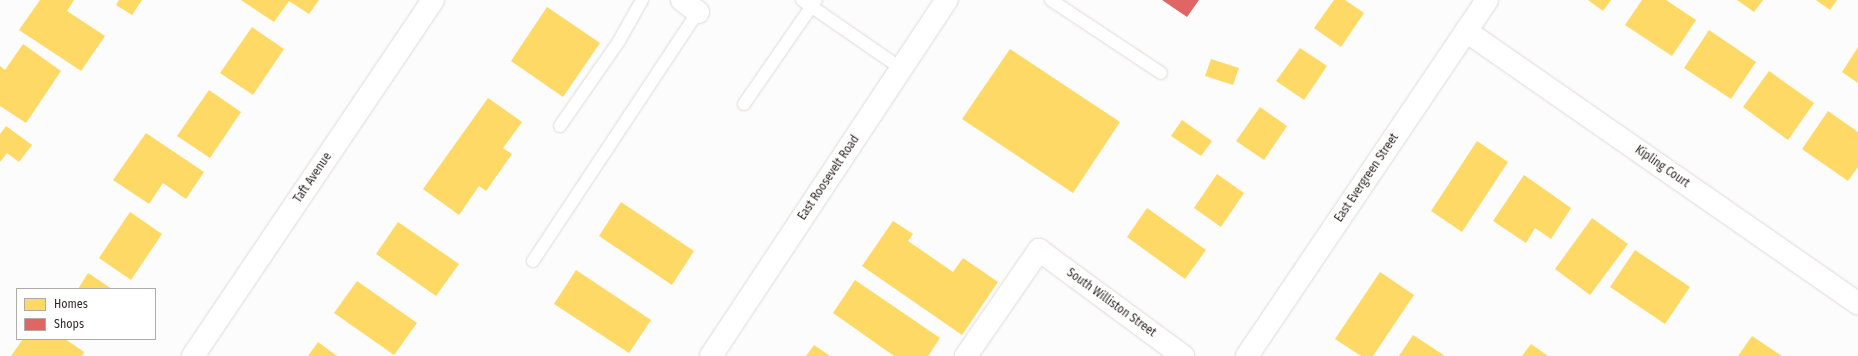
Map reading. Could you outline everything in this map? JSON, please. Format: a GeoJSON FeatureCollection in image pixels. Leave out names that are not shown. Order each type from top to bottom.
{"type":"FeatureCollection","features":[{"type":"Feature","properties":{"kind":"street","name":"Taft Avenue"},"geometry":{"type":"LineString","coordinates":[[193,356],[434,0]]}},
{"type":"Feature","properties":{"kind":"street","name":"East Roosevelt Road"},"geometry":{"type":"LineString","coordinates":[[711,356],[948,0]]}},
{"type":"Feature","properties":{"kind":"street","name":"East Evergreen Street"},"geometry":{"type":"LineString","coordinates":[[1247,356],[1487,0]]}},
{"type":"Feature","properties":{"kind":"street","name":"Kipling Court"},"geometry":{"type":"LineString","coordinates":[[1466,31],[1858,303]]}},
{"type":"Feature","properties":{"kind":"street","name":"South Williston Street"},"geometry":{"type":"LineString","coordinates":[[966,356],[1039,250],[1183,356]]}},
{"type":"Feature","properties":{"kind":"lane"},"geometry":{"type":"LineString","coordinates":[[560,126],[619,41],[642,0]]}},
{"type":"Feature","properties":{"kind":"lane"},"geometry":{"type":"LineString","coordinates":[[1051,0],[1161,73]]}},
{"type":"Feature","properties":{"kind":"lane"},"geometry":{"type":"LineString","coordinates":[[744,104],[810,2],[902,69]]}},
{"type":"Feature","properties":{"kind":"lane"},"geometry":{"type":"LineString","coordinates":[[533,261],[690,6]]}},
{"type":"Feature","properties":{"kind":"building: Homes"},"geometry":{"type":"Polygon","coordinates":[[[40,0],[74,0],[67,11],[105,36],[81,71],[19,30],[40,0]]]}},
{"type":"Feature","properties":{"kind":"building: Homes"},"geometry":{"type":"Polygon","coordinates":[[[119,0],[142,0],[132,15],[116,5],[119,0]]]}},
{"type":"Feature","properties":{"kind":"building: Homes"},"geometry":{"type":"Polygon","coordinates":[[[241,0],[319,0],[309,14],[289,1],[274,22],[241,0]]]}},
{"type":"Feature","properties":{"kind":"building: Homes"},"geometry":{"type":"Polygon","coordinates":[[[1334,0],[1345,0],[1364,13],[1341,47],[1314,28],[1334,0]]]}},
{"type":"Feature","properties":{"kind":"building: Homes"},"geometry":{"type":"Polygon","coordinates":[[[1588,0],[1611,0],[1603,11],[1588,0]]]}},
{"type":"Feature","properties":{"kind":"building: Homes"},"geometry":{"type":"Polygon","coordinates":[[[1642,0],[1666,0],[1696,20],[1672,56],[1625,25],[1642,0]]]}},
{"type":"Feature","properties":{"kind":"building: Homes"},"geometry":{"type":"Polygon","coordinates":[[[1737,0],[1763,0],[1754,12],[1737,0]]]}},
{"type":"Feature","properties":{"kind":"building: Homes"},"geometry":{"type":"Polygon","coordinates":[[[1816,0],[1837,0],[1830,10],[1816,0]]]}},
{"type":"Feature","properties":{"kind":"building: Homes"},"geometry":{"type":"Polygon","coordinates":[[[547,7],[600,43],[563,97],[511,61],[547,7]]]}},
{"type":"Feature","properties":{"kind":"building: Homes"},"geometry":{"type":"Polygon","coordinates":[[[252,27],[284,49],[253,95],[220,73],[252,27]]]}},
{"type":"Feature","properties":{"kind":"building: Homes"},"geometry":{"type":"Polygon","coordinates":[[[1709,30],[1756,62],[1731,99],[1684,68],[1709,30]]]}},
{"type":"Feature","properties":{"kind":"building: Homes"},"geometry":{"type":"Polygon","coordinates":[[[23,44],[61,71],[26,123],[0,106],[0,66],[5,70],[23,44]]]}},
{"type":"Feature","properties":{"kind":"building: Homes"},"geometry":{"type":"Polygon","coordinates":[[[1858,47],[1858,83],[1842,72],[1858,47]]]}},
{"type":"Feature","properties":{"kind":"building: Homes"},"geometry":{"type":"Polygon","coordinates":[[[1300,48],[1327,66],[1304,100],[1276,81],[1300,48]]]}},
{"type":"Feature","properties":{"kind":"building: Homes"},"geometry":{"type":"Polygon","coordinates":[[[1010,49],[1120,122],[1073,193],[962,119],[1010,49]]]}},
{"type":"Feature","properties":{"kind":"building: Homes"},"geometry":{"type":"Polygon","coordinates":[[[1211,59],[1239,68],[1233,85],[1205,76],[1211,59]]]}},
{"type":"Feature","properties":{"kind":"building: Homes"},"geometry":{"type":"Polygon","coordinates":[[[1769,71],[1814,103],[1788,140],[1743,107],[1769,71]]]}},
{"type":"Feature","properties":{"kind":"building: Homes"},"geometry":{"type":"Polygon","coordinates":[[[209,90],[241,112],[210,158],[177,136],[209,90]]]}},
{"type":"Feature","properties":{"kind":"building: Homes"},"geometry":{"type":"Polygon","coordinates":[[[488,98],[522,122],[503,148],[512,154],[486,191],[479,186],[459,215],[423,189],[488,98]]]}},
{"type":"Feature","properties":{"kind":"building: Homes"},"geometry":{"type":"Polygon","coordinates":[[[1260,107],[1287,126],[1264,160],[1236,141],[1260,107]]]}},
{"type":"Feature","properties":{"kind":"building: Homes"},"geometry":{"type":"Polygon","coordinates":[[[1828,111],[1858,132],[1858,167],[1848,181],[1802,149],[1828,111]]]}},
{"type":"Feature","properties":{"kind":"building: Homes"},"geometry":{"type":"Polygon","coordinates":[[[1182,120],[1212,141],[1201,156],[1171,136],[1182,120]]]}},
{"type":"Feature","properties":{"kind":"building: Homes"},"geometry":{"type":"Polygon","coordinates":[[[6,126],[32,145],[19,162],[7,153],[0,162],[0,134],[6,126]]]}},
{"type":"Feature","properties":{"kind":"building: Homes"},"geometry":{"type":"Polygon","coordinates":[[[146,133],[204,172],[186,199],[163,183],[149,204],[113,180],[146,133]]]}},
{"type":"Feature","properties":{"kind":"building: Homes"},"geometry":{"type":"Polygon","coordinates":[[[1477,141],[1508,162],[1462,232],[1431,211],[1477,141]]]}},
{"type":"Feature","properties":{"kind":"building: Homes"},"geometry":{"type":"Polygon","coordinates":[[[1217,174],[1244,193],[1221,227],[1194,208],[1217,174]]]}},
{"type":"Feature","properties":{"kind":"building: Homes"},"geometry":{"type":"Polygon","coordinates":[[[1524,175],[1571,208],[1551,239],[1535,228],[1526,243],[1493,221],[1524,175]]]}},
{"type":"Feature","properties":{"kind":"building: Homes"},"geometry":{"type":"Polygon","coordinates":[[[621,202],[694,251],[672,285],[599,236],[621,202]]]}},
{"type":"Feature","properties":{"kind":"building: Homes"},"geometry":{"type":"Polygon","coordinates":[[[1147,208],[1206,250],[1185,279],[1127,237],[1147,208]]]}},
{"type":"Feature","properties":{"kind":"building: Homes"},"geometry":{"type":"Polygon","coordinates":[[[130,212],[162,234],[131,280],[99,258],[130,212]]]}},
{"type":"Feature","properties":{"kind":"building: Homes"},"geometry":{"type":"Polygon","coordinates":[[[1592,218],[1628,244],[1590,295],[1555,269],[1592,218]]]}},
{"type":"Feature","properties":{"kind":"building: Homes"},"geometry":{"type":"Polygon","coordinates":[[[893,221],[913,234],[908,241],[953,272],[963,258],[998,282],[962,335],[862,266],[893,221]]]}},
{"type":"Feature","properties":{"kind":"building: Homes"},"geometry":{"type":"Polygon","coordinates":[[[398,222],[459,264],[436,296],[376,254],[398,222]]]}},
{"type":"Feature","properties":{"kind":"building: Homes"},"geometry":{"type":"Polygon","coordinates":[[[1635,250],[1690,287],[1665,324],[1610,287],[1635,250]]]}},
{"type":"Feature","properties":{"kind":"building: Homes"},"geometry":{"type":"Polygon","coordinates":[[[576,270],[651,320],[629,353],[554,304],[576,270]]]}},
{"type":"Feature","properties":{"kind":"building: Homes"},"geometry":{"type":"Polygon","coordinates":[[[1380,272],[1414,295],[1373,356],[1361,356],[1335,339],[1380,272]]]}},
{"type":"Feature","properties":{"kind":"building: Homes"},"geometry":{"type":"Polygon","coordinates":[[[88,273],[110,288],[79,288],[88,273]]]}},
{"type":"Feature","properties":{"kind":"building: Homes"},"geometry":{"type":"Polygon","coordinates":[[[855,280],[940,338],[928,356],[894,356],[833,313],[855,280]]]}},
{"type":"Feature","properties":{"kind":"building: Homes"},"geometry":{"type":"Polygon","coordinates":[[[357,281],[417,323],[394,355],[334,313],[357,281]]]}},
{"type":"Feature","properties":{"kind":"building: Homes"},"geometry":{"type":"Polygon","coordinates":[[[1413,335],[1445,356],[1399,356],[1413,335]]]}},
{"type":"Feature","properties":{"kind":"building: Homes"},"geometry":{"type":"Polygon","coordinates":[[[1752,336],[1782,356],[1738,356],[1752,336]]]}},
{"type":"Feature","properties":{"kind":"building: Homes"},"geometry":{"type":"Polygon","coordinates":[[[22,340],[66,340],[84,352],[82,356],[11,356],[22,340]]]}},
{"type":"Feature","properties":{"kind":"building: Homes"},"geometry":{"type":"Polygon","coordinates":[[[318,342],[337,356],[308,356],[318,342]]]}},
{"type":"Feature","properties":{"kind":"building: Homes"},"geometry":{"type":"Polygon","coordinates":[[[1531,344],[1548,356],[1522,356],[1531,344]]]}},
{"type":"Feature","properties":{"kind":"building: Homes"},"geometry":{"type":"Polygon","coordinates":[[[814,345],[830,356],[806,356],[814,345]]]}},
{"type":"Feature","properties":{"kind":"building: Shops"},"geometry":{"type":"Polygon","coordinates":[[[1162,0],[1199,0],[1187,17],[1162,0]]]}}]}
